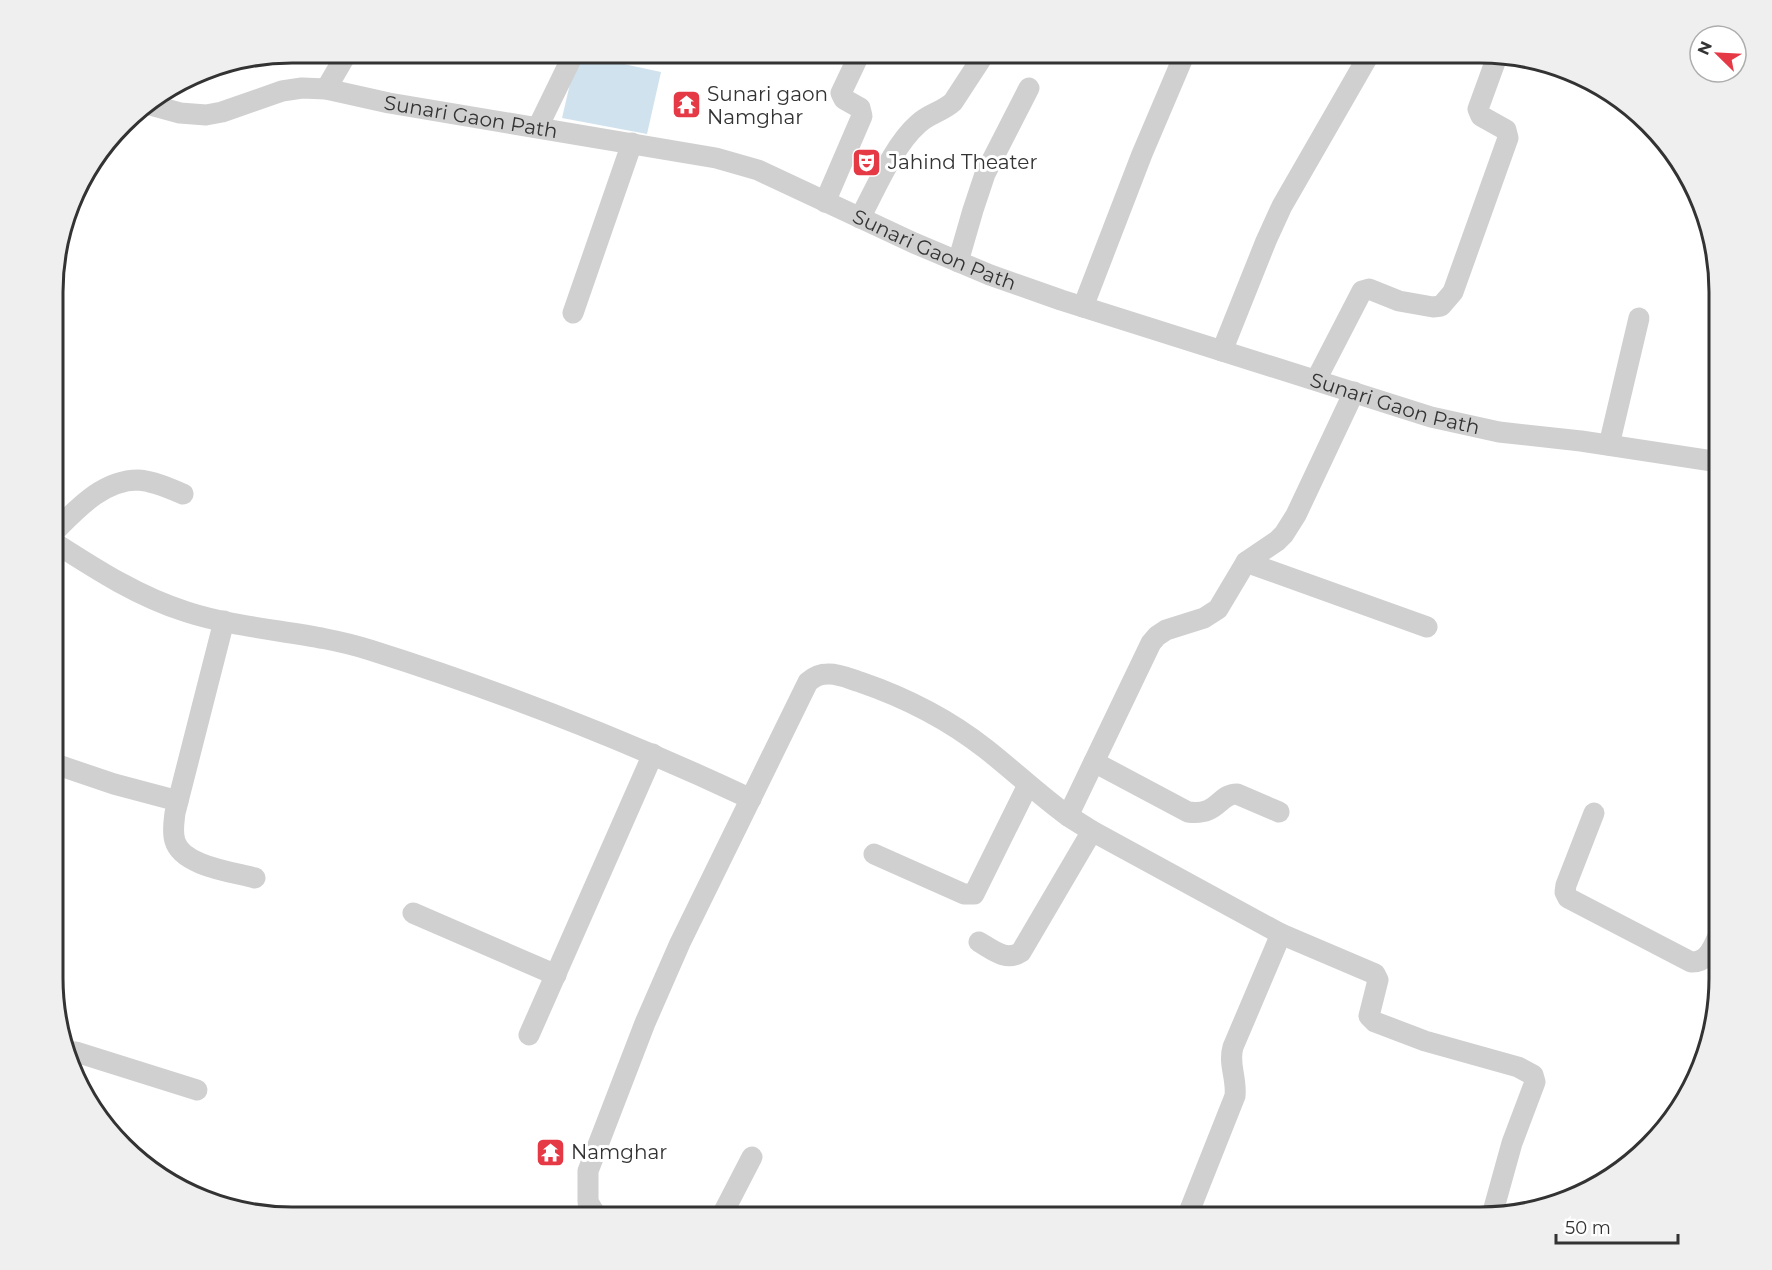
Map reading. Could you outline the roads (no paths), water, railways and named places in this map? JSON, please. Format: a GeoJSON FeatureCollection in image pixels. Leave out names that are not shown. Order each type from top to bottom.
{"type":"FeatureCollection","features":[{"type":"Feature","properties":{"kind":"street"},"geometry":{"type":"LineString","coordinates":[[326,89],[341,63]]}},
{"type":"Feature","properties":{"kind":"street"},"geometry":{"type":"LineString","coordinates":[[538,127],[569,63]]}},
{"type":"Feature","properties":{"kind":"street"},"geometry":{"type":"LineString","coordinates":[[825,202],[862,116],[860,108],[844,99],[841,93],[855,63]]}},
{"type":"Feature","properties":{"kind":"street"},"geometry":{"type":"LineString","coordinates":[[860,219],[907,135],[927,116],[947,108],[953,102],[978,63]]}},
{"type":"Feature","properties":{"kind":"street"},"geometry":{"type":"LineString","coordinates":[[1083,307],[1142,154],[1181,63]]}},
{"type":"Feature","properties":{"kind":"street"},"geometry":{"type":"LineString","coordinates":[[1222,351],[1282,206],[1364,63]]}},
{"type":"Feature","properties":{"kind":"street"},"geometry":{"type":"LineString","coordinates":[[1316,380],[1362,291],[1369,289],[1399,301],[1433,307],[1442,306],[1453,292],[1508,138],[1506,130],[1481,116],[1478,109],[1495,63]]}},
{"type":"Feature","properties":{"kind":"street","name":"Sunari Gaon Path"},"geometry":{"type":"LineString","coordinates":[[159,106],[180,113],[206,115],[222,112],[282,91],[302,88],[326,89],[736,162],[958,262],[1083,307],[1354,393],[1474,428],[1709,460]]}},
{"type":"Feature","properties":{"kind":"street"},"geometry":{"type":"LineString","coordinates":[[958,262],[985,174],[1029,88]]}},
{"type":"Feature","properties":{"kind":"street"},"geometry":{"type":"LineString","coordinates":[[573,313],[632,143]]}},
{"type":"Feature","properties":{"kind":"street"},"geometry":{"type":"LineString","coordinates":[[1609,445],[1639,318]]}},
{"type":"Feature","properties":{"kind":"street"},"geometry":{"type":"LineString","coordinates":[[1068,816],[1151,643],[1166,630],[1204,618],[1218,609],[1246,562],[1277,541],[1291,524],[1354,393]]}},
{"type":"Feature","properties":{"kind":"street"},"geometry":{"type":"LineString","coordinates":[[63,522],[83,503],[121,482],[138,480],[154,483],[183,494]]}},
{"type":"Feature","properties":{"kind":"street"},"geometry":{"type":"LineString","coordinates":[[63,548],[125,586],[155,600],[188,612],[224,621],[367,649],[575,722],[653,754],[751,799]]}},
{"type":"Feature","properties":{"kind":"street"},"geometry":{"type":"LineString","coordinates":[[1246,562],[1427,627]]}},
{"type":"Feature","properties":{"kind":"street"},"geometry":{"type":"LineString","coordinates":[[224,621],[173,828],[175,843],[190,859],[255,878]]}},
{"type":"Feature","properties":{"kind":"street"},"geometry":{"type":"LineString","coordinates":[[591,1207],[588,1202],[588,1171],[649,1013],[680,943],[808,681],[817,675],[830,674],[888,692],[945,722],[985,749],[1068,816],[1092,831],[1281,934],[1375,974],[1378,980],[1369,1013],[1371,1020],[1425,1041],[1507,1064],[1533,1075],[1535,1082],[1512,1143],[1494,1207]]}},
{"type":"Feature","properties":{"kind":"street"},"geometry":{"type":"LineString","coordinates":[[529,1035],[653,754]]}},
{"type":"Feature","properties":{"kind":"street"},"geometry":{"type":"LineString","coordinates":[[1094,762],[1188,812],[1200,814],[1209,811],[1232,794],[1279,812]]}},
{"type":"Feature","properties":{"kind":"street"},"geometry":{"type":"LineString","coordinates":[[63,767],[114,784],[178,801]]}},
{"type":"Feature","properties":{"kind":"street"},"geometry":{"type":"LineString","coordinates":[[874,854],[964,894],[974,894],[1028,785]]}},
{"type":"Feature","properties":{"kind":"street"},"geometry":{"type":"LineString","coordinates":[[1593,813],[1566,885],[1565,892],[1568,898],[1691,962],[1698,962],[1709,953]]}},
{"type":"Feature","properties":{"kind":"street"},"geometry":{"type":"LineString","coordinates":[[979,942],[1006,957],[1014,957],[1021,952],[1092,831]]}},
{"type":"Feature","properties":{"kind":"street"},"geometry":{"type":"LineString","coordinates":[[412,913],[556,975]]}},
{"type":"Feature","properties":{"kind":"street"},"geometry":{"type":"LineString","coordinates":[[1191,1207],[1235,1096],[1236,1085],[1230,1057],[1233,1047],[1281,934]]}},
{"type":"Feature","properties":{"kind":"street"},"geometry":{"type":"LineString","coordinates":[[75,1052],[197,1090]]}},
{"type":"Feature","properties":{"kind":"street"},"geometry":{"type":"LineString","coordinates":[[726,1207],[752,1157]]}},
{"type":"Feature","properties":{"kind":"water"},"geometry":{"type":"Polygon","coordinates":[[[575,63],[619,63],[661,72],[647,134],[562,118],[575,63]]]}},
{"type":"Feature","properties":{"kind":"place","name":"Sunari gaon Namghar"},"geometry":{"type":"Point","coordinates":[686,105]}},
{"type":"Feature","properties":{"kind":"place","name":"Jahind Theater"},"geometry":{"type":"Point","coordinates":[867,162]}},
{"type":"Feature","properties":{"kind":"place","name":"Namghar"},"geometry":{"type":"Point","coordinates":[550,1152]}}]}
